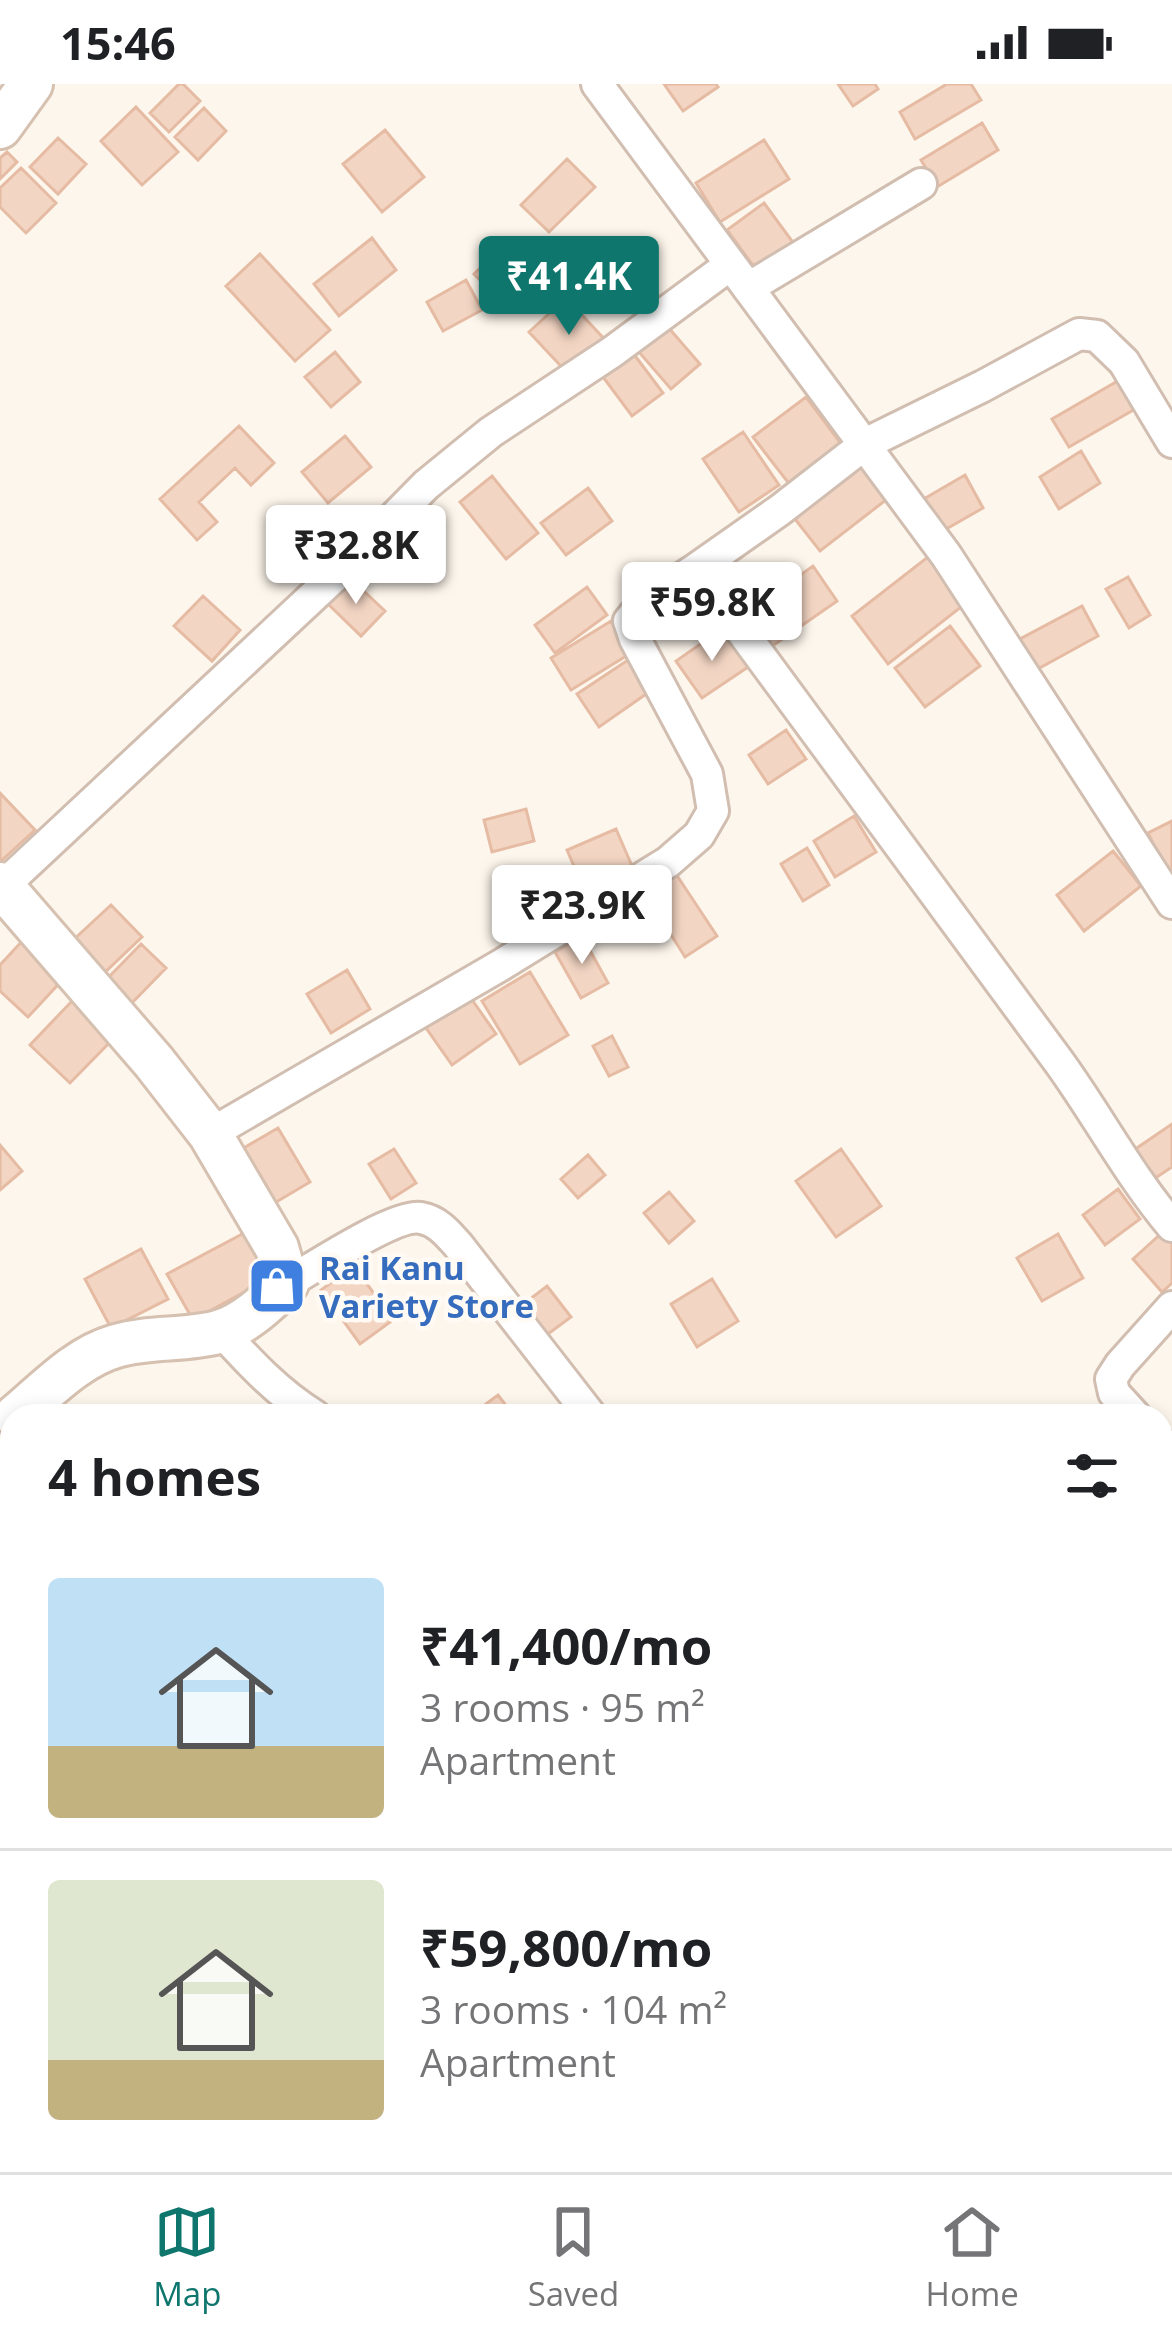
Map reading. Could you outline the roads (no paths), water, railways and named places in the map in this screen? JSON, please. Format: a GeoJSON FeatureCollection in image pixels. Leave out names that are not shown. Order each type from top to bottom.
{"type":"FeatureCollection","features":[{"type":"Feature","properties":{"kind":"street"},"geometry":{"type":"LineString","coordinates":[[0,127],[31,84]]}},
{"type":"Feature","properties":{"kind":"street"},"geometry":{"type":"LineString","coordinates":[[597,84],[958,574],[1172,902]]}},
{"type":"Feature","properties":{"kind":"street"},"geometry":{"type":"LineString","coordinates":[[287,1283],[277,1248],[209,1134],[154,1062],[1,886],[352,560],[426,485],[491,433],[612,352],[739,276],[921,184]]}},
{"type":"Feature","properties":{"kind":"street"},"geometry":{"type":"LineString","coordinates":[[209,1134],[501,965],[668,862],[699,835],[713,812],[706,774],[635,639],[629,621],[643,604],[866,444],[1079,334],[1097,337],[1124,362],[1172,442]]}},
{"type":"Feature","properties":{"kind":"street"},"geometry":{"type":"LineString","coordinates":[[696,569],[1078,1088],[1145,1194],[1172,1226]]}},
{"type":"Feature","properties":{"kind":"street"},"geometry":{"type":"LineString","coordinates":[[31,1404],[72,1369],[110,1347],[221,1331],[265,1306],[287,1283],[394,1222],[418,1216],[439,1225],[458,1245],[582,1404]]}},
{"type":"Feature","properties":{"kind":"street"},"geometry":{"type":"LineString","coordinates":[[1124,1404],[1114,1393],[1111,1379],[1172,1306]]}},
{"type":"Feature","properties":{"kind":"street"},"geometry":{"type":"LineString","coordinates":[[221,1331],[297,1404]]}},
{"type":"Feature","properties":{"kind":"place","name":"Rai Kanu Variety Store"},"geometry":{"type":"Point","coordinates":[277,1286]}}]}
